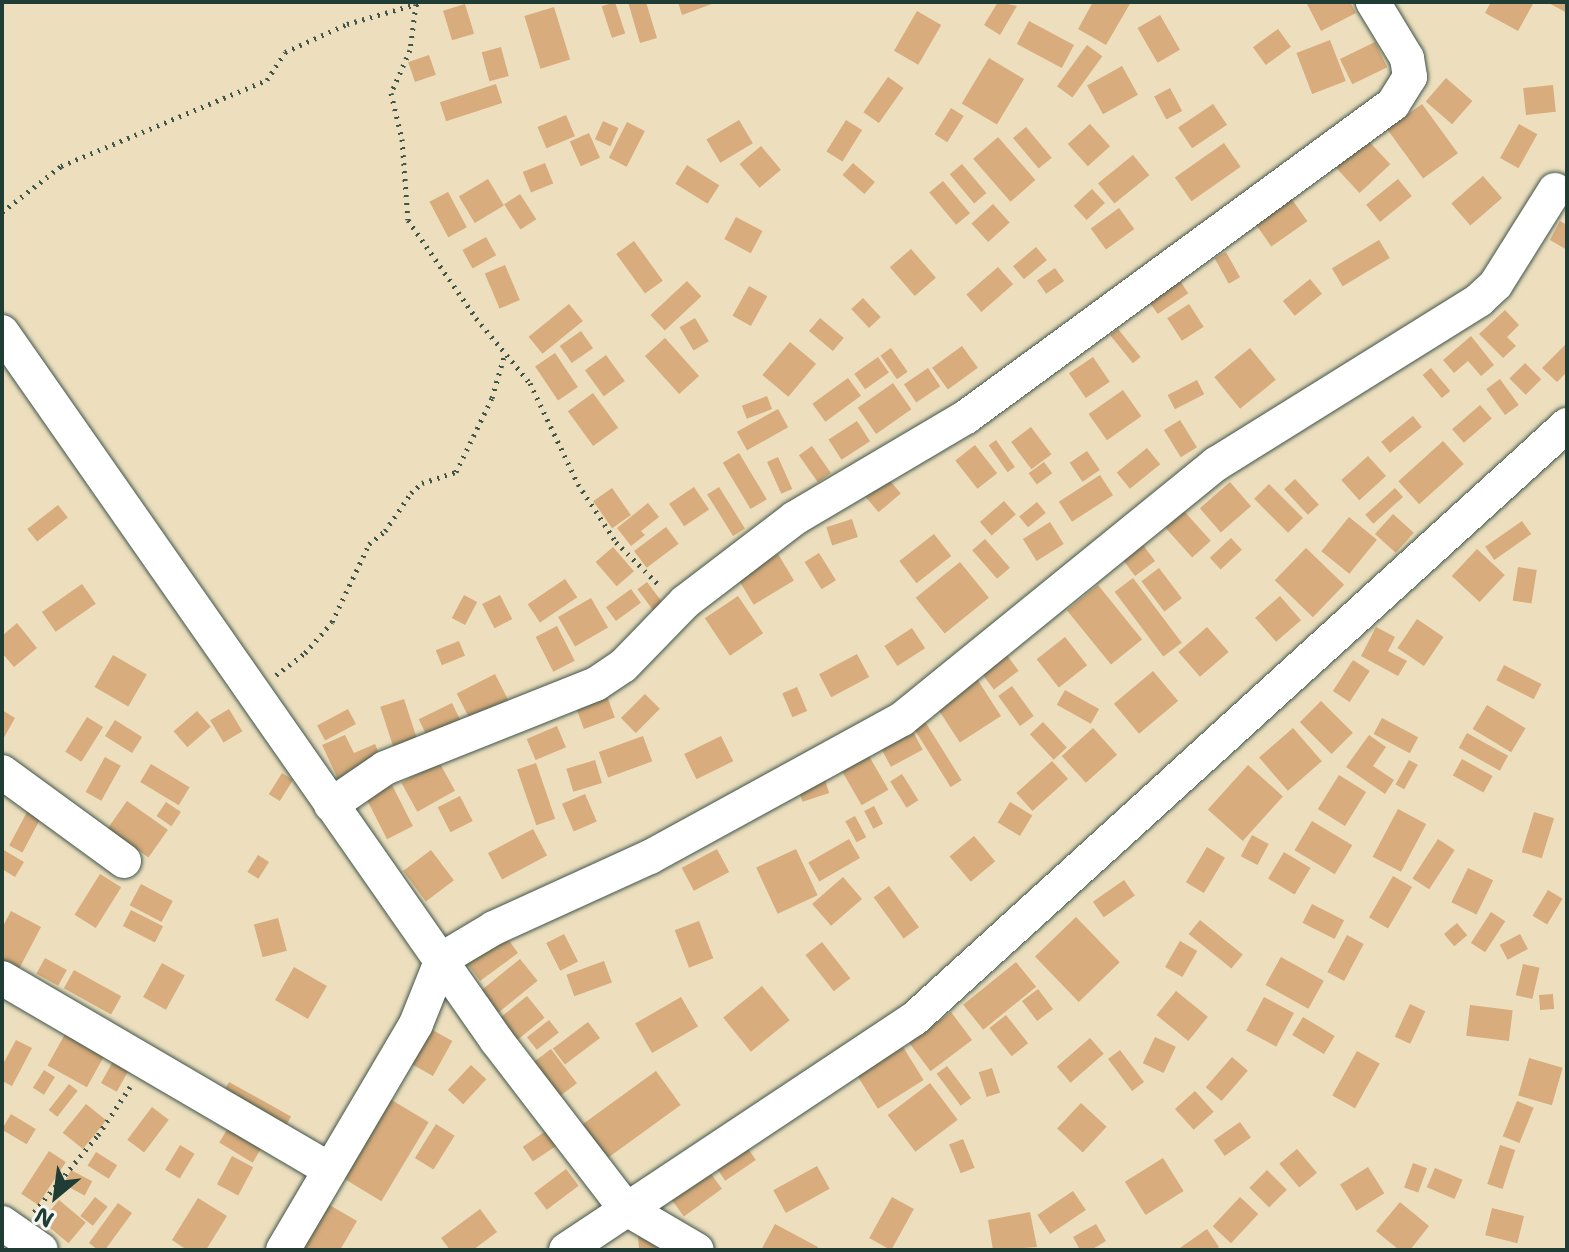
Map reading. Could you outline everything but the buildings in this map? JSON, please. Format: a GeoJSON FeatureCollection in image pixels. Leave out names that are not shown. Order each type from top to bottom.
{"type":"FeatureCollection","features":[{"type":"Feature","properties":{"kind":"street"},"geometry":{"type":"LineString","coordinates":[[331,805],[385,768],[596,684],[623,666],[685,602],[795,518],[966,417],[1393,104],[1410,77],[1407,58],[1373,2]]}},
{"type":"Feature","properties":{"kind":"street"},"geometry":{"type":"LineString","coordinates":[[283,1250],[416,1024],[442,959],[494,928],[650,857],[902,719],[1216,464],[1479,300],[1496,284],[1555,190]]}},
{"type":"Feature","properties":{"kind":"street"},"geometry":{"type":"LineString","coordinates":[[2,332],[497,1041],[625,1208],[697,1250]]}},
{"type":"Feature","properties":{"kind":"street"},"geometry":{"type":"LineString","coordinates":[[566,1250],[914,1019],[1567,425]]}},
{"type":"Feature","properties":{"kind":"street"},"geometry":{"type":"LineString","coordinates":[[2,772],[124,861]]}},
{"type":"Feature","properties":{"kind":"street"},"geometry":{"type":"LineString","coordinates":[[2,978],[330,1170]]}},
{"type":"Feature","properties":{"kind":"path"},"geometry":{"type":"LineString","coordinates":[[2,212],[61,166],[267,80],[285,52],[347,24],[419,3],[410,50],[391,93],[402,139],[408,220],[476,318],[530,383],[578,484],[616,542],[667,594],[685,602]]}},
{"type":"Feature","properties":{"kind":"path"},"geometry":{"type":"LineString","coordinates":[[253,692],[305,653],[332,622],[369,544],[385,531],[411,493],[422,483],[456,472],[492,398],[505,352]]}},
{"type":"Feature","properties":{"kind":"path"},"geometry":{"type":"LineString","coordinates":[[21,1235],[98,1135],[147,1061]]}}]}
